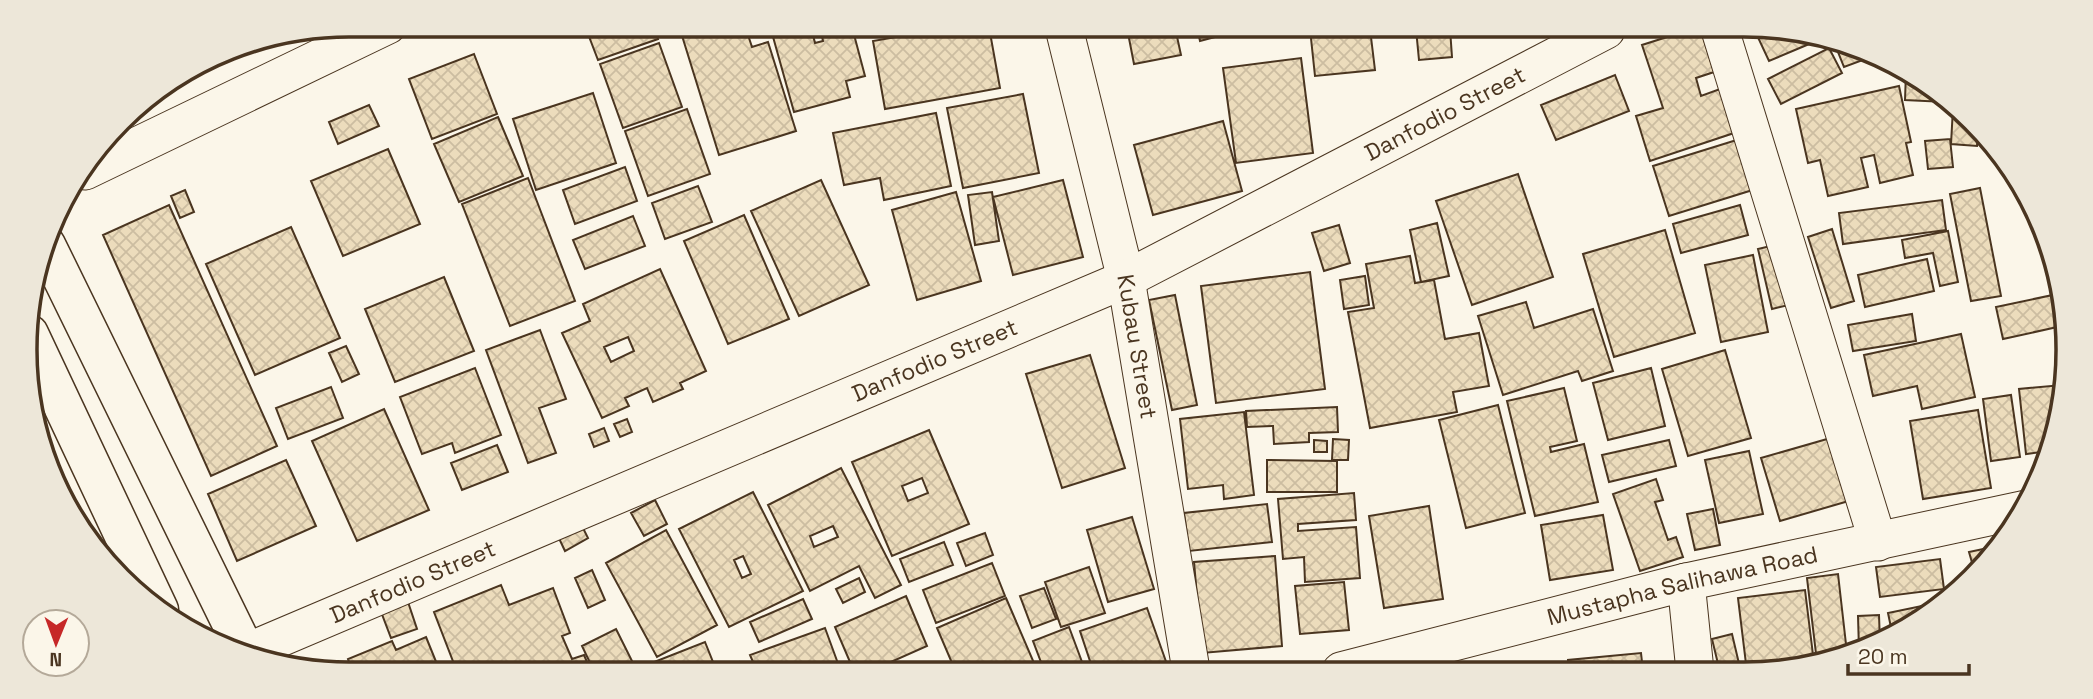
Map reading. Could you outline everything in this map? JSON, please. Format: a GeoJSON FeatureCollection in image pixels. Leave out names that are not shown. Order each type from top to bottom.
{"type":"FeatureCollection","features":[{"type":"Feature","properties":{"kind":"street"},"geometry":{"type":"LineString","coordinates":[[96,165],[362,37]]}},
{"type":"Feature","properties":{"kind":"street","name":"Kubau Street"},"geometry":{"type":"LineString","coordinates":[[1067,37],[1126,279],[1190,662]]}},
{"type":"Feature","properties":{"kind":"street","name":"Danfodio Street"},"geometry":{"type":"LineString","coordinates":[[256,648],[1126,279],[1593,37]]}},
{"type":"Feature","properties":{"kind":"street"},"geometry":{"type":"LineString","coordinates":[[1722,37],[1878,541]]}},
{"type":"Feature","properties":{"kind":"street"},"geometry":{"type":"LineString","coordinates":[[51,255],[241,643]]}},
{"type":"Feature","properties":{"kind":"street"},"geometry":{"type":"LineString","coordinates":[[37,351],[150,591]]}},
{"type":"Feature","properties":{"kind":"street","name":"Mustapha Salihawa Road"},"geometry":{"type":"LineString","coordinates":[[1376,662],[1686,582],[2010,512]]}},
{"type":"Feature","properties":{"kind":"street"},"geometry":{"type":"LineString","coordinates":[[1686,582],[1694,662]]}},
{"type":"Feature","properties":{"kind":"building"},"geometry":{"type":"Polygon","coordinates":[[[589,37],[657,37],[658,39],[598,60],[589,37]]]}},
{"type":"Feature","properties":{"kind":"building"},"geometry":{"type":"Polygon","coordinates":[[[682,37],[749,37],[752,47],[768,42],[796,131],[719,155],[682,37]]]}},
{"type":"Feature","properties":{"kind":"building"},"geometry":{"type":"Polygon","coordinates":[[[773,37],[814,37],[815,43],[823,41],[822,37],[855,37],[865,76],[846,81],[850,97],[794,112],[773,37]]]}},
{"type":"Feature","properties":{"kind":"building"},"geometry":{"type":"Polygon","coordinates":[[[896,37],[991,37],[1000,88],[885,109],[873,41],[896,37]]]}},
{"type":"Feature","properties":{"kind":"building"},"geometry":{"type":"Polygon","coordinates":[[[1129,37],[1177,37],[1181,55],[1134,64],[1129,37]]]}},
{"type":"Feature","properties":{"kind":"building"},"geometry":{"type":"Polygon","coordinates":[[[1199,37],[1215,37],[1200,41],[1199,37]]]}},
{"type":"Feature","properties":{"kind":"building"},"geometry":{"type":"Polygon","coordinates":[[[1311,37],[1371,37],[1375,70],[1315,76],[1311,37]]]}},
{"type":"Feature","properties":{"kind":"building"},"geometry":{"type":"Polygon","coordinates":[[[1417,37],[1451,37],[1452,57],[1419,60],[1417,37]]]}},
{"type":"Feature","properties":{"kind":"building"},"geometry":{"type":"Polygon","coordinates":[[[1667,37],[1703,37],[1714,72],[1696,78],[1701,96],[1720,89],[1734,133],[1650,161],[1636,116],[1663,108],[1642,45],[1667,37]]]}},
{"type":"Feature","properties":{"kind":"building"},"geometry":{"type":"Polygon","coordinates":[[[1758,37],[1809,44],[1769,61],[1758,37]]]}},
{"type":"Feature","properties":{"kind":"building"},"geometry":{"type":"Polygon","coordinates":[[[659,43],[682,107],[623,128],[600,64],[659,43]]]}},
{"type":"Feature","properties":{"kind":"building"},"geometry":{"type":"Polygon","coordinates":[[[1828,48],[1842,73],[1781,104],[1768,79],[1828,48]]]}},
{"type":"Feature","properties":{"kind":"building"},"geometry":{"type":"Polygon","coordinates":[[[1838,51],[1862,60],[1844,67],[1838,51]]]}},
{"type":"Feature","properties":{"kind":"building"},"geometry":{"type":"Polygon","coordinates":[[[474,54],[497,114],[432,139],[409,79],[474,54]]]}},
{"type":"Feature","properties":{"kind":"building"},"geometry":{"type":"Polygon","coordinates":[[[1301,58],[1313,153],[1236,163],[1223,68],[1301,58]]]}},
{"type":"Feature","properties":{"kind":"building"},"geometry":{"type":"Polygon","coordinates":[[[1615,75],[1629,111],[1556,140],[1541,105],[1615,75]]]}},
{"type":"Feature","properties":{"kind":"building"},"geometry":{"type":"Polygon","coordinates":[[[1906,82],[1935,102],[1905,100],[1906,82]]]}},
{"type":"Feature","properties":{"kind":"building"},"geometry":{"type":"Polygon","coordinates":[[[1899,86],[1911,142],[1906,143],[1913,175],[1880,183],[1874,155],[1861,158],[1868,187],[1828,196],[1820,160],[1808,163],[1796,109],[1899,86]]]}},
{"type":"Feature","properties":{"kind":"building"},"geometry":{"type":"Polygon","coordinates":[[[593,93],[616,163],[536,190],[513,119],[593,93]]]}},
{"type":"Feature","properties":{"kind":"building"},"geometry":{"type":"Polygon","coordinates":[[[1023,94],[1039,173],[963,188],[947,108],[1023,94]]]}},
{"type":"Feature","properties":{"kind":"building"},"geometry":{"type":"Polygon","coordinates":[[[369,105],[379,126],[338,144],[329,122],[369,105]]]}},
{"type":"Feature","properties":{"kind":"building"},"geometry":{"type":"Polygon","coordinates":[[[687,109],[710,174],[648,196],[625,131],[687,109]]]}},
{"type":"Feature","properties":{"kind":"building"},"geometry":{"type":"Polygon","coordinates":[[[936,113],[951,186],[884,200],[880,178],[844,185],[833,133],[936,113]]]}},
{"type":"Feature","properties":{"kind":"building"},"geometry":{"type":"Polygon","coordinates":[[[1953,116],[1977,141],[1977,146],[1951,144],[1953,116]]]}},
{"type":"Feature","properties":{"kind":"building"},"geometry":{"type":"Polygon","coordinates":[[[498,117],[523,176],[459,202],[434,144],[498,117]]]}},
{"type":"Feature","properties":{"kind":"building"},"geometry":{"type":"Polygon","coordinates":[[[1223,121],[1242,191],[1153,215],[1134,145],[1223,121]]]}},
{"type":"Feature","properties":{"kind":"building"},"geometry":{"type":"Polygon","coordinates":[[[1743,138],[1759,188],[1669,216],[1653,166],[1743,138]]]}},
{"type":"Feature","properties":{"kind":"building"},"geometry":{"type":"Polygon","coordinates":[[[1950,139],[1953,167],[1928,169],[1925,141],[1950,139]]]}},
{"type":"Feature","properties":{"kind":"building"},"geometry":{"type":"Polygon","coordinates":[[[388,149],[420,224],[343,256],[311,181],[388,149]]]}},
{"type":"Feature","properties":{"kind":"building"},"geometry":{"type":"Polygon","coordinates":[[[625,167],[637,201],[575,224],[563,190],[625,167]]]}},
{"type":"Feature","properties":{"kind":"building"},"geometry":{"type":"Polygon","coordinates":[[[1518,174],[1553,277],[1472,305],[1436,201],[1518,174]]]}},
{"type":"Feature","properties":{"kind":"building"},"geometry":{"type":"Polygon","coordinates":[[[528,178],[575,301],[510,326],[462,204],[528,178]]]}},
{"type":"Feature","properties":{"kind":"building"},"geometry":{"type":"Polygon","coordinates":[[[821,180],[869,285],[799,316],[751,211],[821,180]]]}},
{"type":"Feature","properties":{"kind":"building"},"geometry":{"type":"Polygon","coordinates":[[[1063,180],[1083,257],[1013,275],[993,197],[1063,180]]]}},
{"type":"Feature","properties":{"kind":"building"},"geometry":{"type":"Polygon","coordinates":[[[698,186],[712,222],[665,239],[652,203],[698,186]]]}},
{"type":"Feature","properties":{"kind":"building"},"geometry":{"type":"Polygon","coordinates":[[[1980,188],[2001,296],[1971,301],[1950,194],[1980,188]]]}},
{"type":"Feature","properties":{"kind":"building"},"geometry":{"type":"Polygon","coordinates":[[[185,190],[194,212],[180,218],[171,196],[185,190]]]}},
{"type":"Feature","properties":{"kind":"building"},"geometry":{"type":"Polygon","coordinates":[[[956,192],[981,281],[917,300],[892,210],[956,192]]]}},
{"type":"Feature","properties":{"kind":"building"},"geometry":{"type":"Polygon","coordinates":[[[992,192],[999,241],[975,245],[968,195],[992,192]]]}},
{"type":"Feature","properties":{"kind":"building"},"geometry":{"type":"Polygon","coordinates":[[[1942,200],[1946,230],[1843,244],[1839,213],[1942,200]]]}},
{"type":"Feature","properties":{"kind":"building"},"geometry":{"type":"Polygon","coordinates":[[[169,205],[277,446],[211,476],[103,235],[169,205]]]}},
{"type":"Feature","properties":{"kind":"building"},"geometry":{"type":"Polygon","coordinates":[[[1740,205],[1748,235],[1681,253],[1673,224],[1740,205]]]}},
{"type":"Feature","properties":{"kind":"building"},"geometry":{"type":"Polygon","coordinates":[[[744,215],[789,319],[728,344],[684,241],[744,215]]]}},
{"type":"Feature","properties":{"kind":"building"},"geometry":{"type":"Polygon","coordinates":[[[633,216],[645,246],[585,269],[573,240],[633,216]]]}},
{"type":"Feature","properties":{"kind":"building"},"geometry":{"type":"Polygon","coordinates":[[[1437,223],[1449,276],[1421,282],[1410,230],[1437,223]]]}},
{"type":"Feature","properties":{"kind":"building"},"geometry":{"type":"Polygon","coordinates":[[[1339,225],[1350,263],[1324,271],[1312,233],[1339,225]]]}},
{"type":"Feature","properties":{"kind":"building"},"geometry":{"type":"Polygon","coordinates":[[[291,227],[340,338],[255,375],[206,264],[291,227]]]}},
{"type":"Feature","properties":{"kind":"building"},"geometry":{"type":"Polygon","coordinates":[[[1832,229],[1854,301],[1831,308],[1808,237],[1832,229]]]}},
{"type":"Feature","properties":{"kind":"building"},"geometry":{"type":"Polygon","coordinates":[[[1665,230],[1695,333],[1614,357],[1583,254],[1665,230]]]}},
{"type":"Feature","properties":{"kind":"building"},"geometry":{"type":"Polygon","coordinates":[[[1948,231],[1958,282],[1940,286],[1933,253],[1905,258],[1902,240],[1948,231]]]}},
{"type":"Feature","properties":{"kind":"building"},"geometry":{"type":"Polygon","coordinates":[[[1783,243],[1797,303],[1772,309],[1758,249],[1783,243]]]}},
{"type":"Feature","properties":{"kind":"building"},"geometry":{"type":"Polygon","coordinates":[[[1753,255],[1768,332],[1721,342],[1705,265],[1753,255]]]}},
{"type":"Feature","properties":{"kind":"building"},"geometry":{"type":"Polygon","coordinates":[[[1410,256],[1415,283],[1434,280],[1445,339],[1479,333],[1489,386],[1453,392],[1457,412],[1370,428],[1348,312],[1374,308],[1366,264],[1410,256]]]}},
{"type":"Feature","properties":{"kind":"building"},"geometry":{"type":"Polygon","coordinates":[[[1927,259],[1934,291],[1865,307],[1858,275],[1927,259]]]}},
{"type":"Feature","properties":{"kind":"building"},"geometry":{"type":"Polygon","coordinates":[[[660,269],[706,371],[680,383],[683,389],[653,402],[647,388],[625,398],[629,406],[602,418],[562,333],[590,321],[583,304],[660,269]],[[628,337],[604,347],[611,362],[634,351],[628,337]]]}},
{"type":"Feature","properties":{"kind":"building"},"geometry":{"type":"Polygon","coordinates":[[[1310,272],[1325,389],[1216,403],[1201,286],[1310,272]]]}},
{"type":"Feature","properties":{"kind":"building"},"geometry":{"type":"Polygon","coordinates":[[[1365,276],[1369,305],[1344,309],[1340,280],[1365,276]]]}},
{"type":"Feature","properties":{"kind":"building"},"geometry":{"type":"Polygon","coordinates":[[[444,277],[474,351],[395,382],[365,309],[444,277]]]}},
{"type":"Feature","properties":{"kind":"building"},"geometry":{"type":"Polygon","coordinates":[[[1175,295],[1197,405],[1172,410],[1149,300],[1175,295]]]}},
{"type":"Feature","properties":{"kind":"building"},"geometry":{"type":"Polygon","coordinates":[[[2051,295],[2056,327],[2003,339],[1996,307],[2051,295]]]}},
{"type":"Feature","properties":{"kind":"building"},"geometry":{"type":"Polygon","coordinates":[[[1526,302],[1534,328],[1593,309],[1613,371],[1582,381],[1578,371],[1503,395],[1478,316],[1526,302]]]}},
{"type":"Feature","properties":{"kind":"building"},"geometry":{"type":"Polygon","coordinates":[[[1912,314],[1916,341],[1853,351],[1848,325],[1912,314]]]}},
{"type":"Feature","properties":{"kind":"building"},"geometry":{"type":"Polygon","coordinates":[[[540,330],[566,399],[539,408],[556,453],[528,463],[486,350],[540,330]]]}},
{"type":"Feature","properties":{"kind":"building"},"geometry":{"type":"Polygon","coordinates":[[[1961,334],[1975,397],[1922,409],[1917,386],[1873,396],[1864,355],[1961,334]]]}},
{"type":"Feature","properties":{"kind":"building"},"geometry":{"type":"Polygon","coordinates":[[[346,346],[359,374],[342,382],[329,353],[346,346]]]}},
{"type":"Feature","properties":{"kind":"building"},"geometry":{"type":"Polygon","coordinates":[[[1725,350],[1751,438],[1688,456],[1662,369],[1725,350]]]}},
{"type":"Feature","properties":{"kind":"building"},"geometry":{"type":"Polygon","coordinates":[[[1090,355],[1125,468],[1062,488],[1026,374],[1090,355]]]}},
{"type":"Feature","properties":{"kind":"building"},"geometry":{"type":"Polygon","coordinates":[[[475,368],[501,435],[455,453],[452,443],[422,454],[400,397],[475,368]]]}},
{"type":"Feature","properties":{"kind":"building"},"geometry":{"type":"Polygon","coordinates":[[[1651,368],[1665,426],[1608,440],[1593,383],[1651,368]]]}},
{"type":"Feature","properties":{"kind":"building"},"geometry":{"type":"Polygon","coordinates":[[[2054,386],[2039,452],[2026,454],[2019,389],[2054,386]]]}},
{"type":"Feature","properties":{"kind":"building"},"geometry":{"type":"Polygon","coordinates":[[[331,387],[343,418],[288,439],[276,408],[331,387]]]}},
{"type":"Feature","properties":{"kind":"building"},"geometry":{"type":"Polygon","coordinates":[[[1564,388],[1577,441],[1550,447],[1551,452],[1584,444],[1598,502],[1535,516],[1507,401],[1564,388]]]}},
{"type":"Feature","properties":{"kind":"building"},"geometry":{"type":"Polygon","coordinates":[[[2011,395],[2020,457],[1991,461],[1983,399],[2011,395]]]}},
{"type":"Feature","properties":{"kind":"building"},"geometry":{"type":"Polygon","coordinates":[[[1498,405],[1525,513],[1466,528],[1439,420],[1498,405]]]}},
{"type":"Feature","properties":{"kind":"building"},"geometry":{"type":"Polygon","coordinates":[[[1337,407],[1338,432],[1309,433],[1309,442],[1274,444],[1273,426],[1247,427],[1246,411],[1337,407]]]}},
{"type":"Feature","properties":{"kind":"building"},"geometry":{"type":"Polygon","coordinates":[[[384,409],[429,510],[357,541],[312,441],[384,409]]]}},
{"type":"Feature","properties":{"kind":"building"},"geometry":{"type":"Polygon","coordinates":[[[1978,410],[1991,488],[1923,499],[1910,421],[1978,410]]]}},
{"type":"Feature","properties":{"kind":"building"},"geometry":{"type":"Polygon","coordinates":[[[1244,412],[1254,495],[1224,499],[1223,485],[1188,489],[1180,419],[1244,412]]]}},
{"type":"Feature","properties":{"kind":"building"},"geometry":{"type":"Polygon","coordinates":[[[627,419],[632,432],[620,437],[614,424],[627,419]]]}},
{"type":"Feature","properties":{"kind":"building"},"geometry":{"type":"Polygon","coordinates":[[[604,428],[609,441],[594,447],[589,434],[604,428]]]}},
{"type":"Feature","properties":{"kind":"building"},"geometry":{"type":"Polygon","coordinates":[[[929,430],[969,524],[892,556],[852,462],[929,430]],[[922,478],[902,486],[908,501],[928,493],[922,478]]]}},
{"type":"Feature","properties":{"kind":"building"},"geometry":{"type":"Polygon","coordinates":[[[1834,437],[1852,500],[1780,521],[1761,458],[1834,437]]]}},
{"type":"Feature","properties":{"kind":"building"},"geometry":{"type":"Polygon","coordinates":[[[1333,439],[1349,440],[1348,460],[1332,460],[1333,439]]]}},
{"type":"Feature","properties":{"kind":"building"},"geometry":{"type":"Polygon","coordinates":[[[1314,440],[1327,441],[1327,452],[1314,452],[1314,440]]]}},
{"type":"Feature","properties":{"kind":"building"},"geometry":{"type":"Polygon","coordinates":[[[1669,440],[1676,466],[1609,482],[1602,455],[1669,440]]]}},
{"type":"Feature","properties":{"kind":"building"},"geometry":{"type":"Polygon","coordinates":[[[497,445],[508,472],[462,490],[451,463],[497,445]]]}},
{"type":"Feature","properties":{"kind":"building"},"geometry":{"type":"Polygon","coordinates":[[[1749,451],[1763,514],[1719,523],[1705,460],[1749,451]]]}},
{"type":"Feature","properties":{"kind":"building"},"geometry":{"type":"Polygon","coordinates":[[[286,460],[316,526],[237,561],[208,494],[286,460]]]}},
{"type":"Feature","properties":{"kind":"building"},"geometry":{"type":"Polygon","coordinates":[[[1267,460],[1337,461],[1337,492],[1267,492],[1267,460]]]}},
{"type":"Feature","properties":{"kind":"building"},"geometry":{"type":"Polygon","coordinates":[[[841,468],[901,585],[875,598],[859,566],[810,591],[768,505],[841,468]],[[833,526],[810,536],[814,547],[838,537],[833,526]]]}},
{"type":"Feature","properties":{"kind":"building"},"geometry":{"type":"Polygon","coordinates":[[[1656,479],[1663,500],[1655,502],[1668,540],[1676,537],[1683,557],[1640,571],[1613,494],[1656,479]]]}},
{"type":"Feature","properties":{"kind":"building"},"geometry":{"type":"Polygon","coordinates":[[[753,492],[803,591],[729,627],[679,529],[753,492]],[[743,556],[734,560],[742,578],[751,574],[743,556]]]}},
{"type":"Feature","properties":{"kind":"building"},"geometry":{"type":"Polygon","coordinates":[[[1354,493],[1356,520],[1298,524],[1298,531],[1356,527],[1360,578],[1305,582],[1304,557],[1283,559],[1278,499],[1354,493]]]}},
{"type":"Feature","properties":{"kind":"building"},"geometry":{"type":"Polygon","coordinates":[[[655,500],[667,524],[644,536],[631,513],[655,500]]]}},
{"type":"Feature","properties":{"kind":"building"},"geometry":{"type":"Polygon","coordinates":[[[1267,504],[1272,542],[1189,551],[1184,513],[1267,504]]]}},
{"type":"Feature","properties":{"kind":"building"},"geometry":{"type":"Polygon","coordinates":[[[1429,506],[1443,599],[1384,608],[1369,516],[1429,506]]]}},
{"type":"Feature","properties":{"kind":"building"},"geometry":{"type":"Polygon","coordinates":[[[1713,509],[1720,545],[1695,550],[1687,514],[1713,509]]]}},
{"type":"Feature","properties":{"kind":"building"},"geometry":{"type":"Polygon","coordinates":[[[1603,515],[1613,570],[1550,580],[1541,525],[1603,515]]]}},
{"type":"Feature","properties":{"kind":"building"},"geometry":{"type":"Polygon","coordinates":[[[1132,517],[1154,589],[1108,602],[1087,530],[1132,517]]]}},
{"type":"Feature","properties":{"kind":"building"},"geometry":{"type":"Polygon","coordinates":[[[579,520],[588,538],[565,551],[556,532],[579,520]]]}},
{"type":"Feature","properties":{"kind":"building"},"geometry":{"type":"Polygon","coordinates":[[[666,530],[717,625],[657,657],[606,563],[666,530]]]}},
{"type":"Feature","properties":{"kind":"building"},"geometry":{"type":"Polygon","coordinates":[[[985,533],[993,555],[966,566],[957,543],[985,533]]]}},
{"type":"Feature","properties":{"kind":"building"},"geometry":{"type":"Polygon","coordinates":[[[944,542],[953,565],[909,582],[900,559],[944,542]]]}},
{"type":"Feature","properties":{"kind":"building"},"geometry":{"type":"Polygon","coordinates":[[[1985,549],[1972,563],[1969,552],[1985,549]]]}},
{"type":"Feature","properties":{"kind":"building"},"geometry":{"type":"Polygon","coordinates":[[[1275,556],[1282,646],[1202,653],[1194,562],[1275,556]]]}},
{"type":"Feature","properties":{"kind":"building"},"geometry":{"type":"Polygon","coordinates":[[[1940,559],[1944,589],[1880,597],[1876,567],[1940,559]]]}},
{"type":"Feature","properties":{"kind":"building"},"geometry":{"type":"Polygon","coordinates":[[[992,563],[1005,596],[936,623],[923,590],[992,563]]]}},
{"type":"Feature","properties":{"kind":"building"},"geometry":{"type":"Polygon","coordinates":[[[1089,567],[1105,613],[1061,627],[1045,582],[1089,567]]]}},
{"type":"Feature","properties":{"kind":"building"},"geometry":{"type":"Polygon","coordinates":[[[592,570],[605,600],[588,608],[575,578],[592,570]]]}},
{"type":"Feature","properties":{"kind":"building"},"geometry":{"type":"Polygon","coordinates":[[[1838,574],[1846,645],[1816,654],[1807,578],[1838,574]]]}},
{"type":"Feature","properties":{"kind":"building"},"geometry":{"type":"Polygon","coordinates":[[[859,578],[865,592],[843,603],[836,589],[859,578]]]}},
{"type":"Feature","properties":{"kind":"building"},"geometry":{"type":"Polygon","coordinates":[[[1344,582],[1349,630],[1300,634],[1295,586],[1344,582]]]}},
{"type":"Feature","properties":{"kind":"building"},"geometry":{"type":"Polygon","coordinates":[[[501,585],[509,605],[553,588],[570,633],[562,636],[572,659],[584,655],[587,662],[453,662],[434,612],[501,585]]]}},
{"type":"Feature","properties":{"kind":"building"},"geometry":{"type":"Polygon","coordinates":[[[1044,588],[1056,619],[1032,628],[1020,596],[1044,588]]]}},
{"type":"Feature","properties":{"kind":"building"},"geometry":{"type":"Polygon","coordinates":[[[1805,590],[1813,654],[1784,660],[1746,662],[1738,598],[1805,590]]]}},
{"type":"Feature","properties":{"kind":"building"},"geometry":{"type":"Polygon","coordinates":[[[906,596],[927,646],[891,662],[850,662],[835,627],[906,596]]]}},
{"type":"Feature","properties":{"kind":"building"},"geometry":{"type":"Polygon","coordinates":[[[1006,598],[1034,662],[952,662],[937,628],[1006,598]]]}},
{"type":"Feature","properties":{"kind":"building"},"geometry":{"type":"Polygon","coordinates":[[[407,599],[417,629],[391,638],[380,609],[407,599]]]}},
{"type":"Feature","properties":{"kind":"building"},"geometry":{"type":"Polygon","coordinates":[[[803,599],[812,619],[759,642],[750,622],[803,599]]]}},
{"type":"Feature","properties":{"kind":"building"},"geometry":{"type":"Polygon","coordinates":[[[1923,606],[1891,625],[1888,613],[1923,606]]]}},
{"type":"Feature","properties":{"kind":"building"},"geometry":{"type":"Polygon","coordinates":[[[1147,608],[1166,662],[1090,662],[1080,631],[1147,608]]]}},
{"type":"Feature","properties":{"kind":"building"},"geometry":{"type":"Polygon","coordinates":[[[1879,615],[1880,631],[1859,640],[1858,616],[1879,615]]]}},
{"type":"Feature","properties":{"kind":"building"},"geometry":{"type":"Polygon","coordinates":[[[1069,627],[1082,662],[1041,662],[1033,641],[1069,627]]]}},
{"type":"Feature","properties":{"kind":"building"},"geometry":{"type":"Polygon","coordinates":[[[825,628],[837,662],[753,662],[750,655],[825,628]]]}},
{"type":"Feature","properties":{"kind":"building"},"geometry":{"type":"Polygon","coordinates":[[[616,629],[632,662],[590,662],[582,646],[616,629]]]}},
{"type":"Feature","properties":{"kind":"building"},"geometry":{"type":"Polygon","coordinates":[[[1732,634],[1739,662],[1718,662],[1712,639],[1732,634]]]}},
{"type":"Feature","properties":{"kind":"building"},"geometry":{"type":"Polygon","coordinates":[[[426,637],[436,662],[349,662],[348,659],[392,641],[396,650],[426,637]]]}},
{"type":"Feature","properties":{"kind":"building"},"geometry":{"type":"Polygon","coordinates":[[[705,642],[713,662],[654,662],[705,642]]]}},
{"type":"Feature","properties":{"kind":"building"},"geometry":{"type":"Polygon","coordinates":[[[1641,653],[1642,662],[1568,662],[1641,653]]]}}]}
